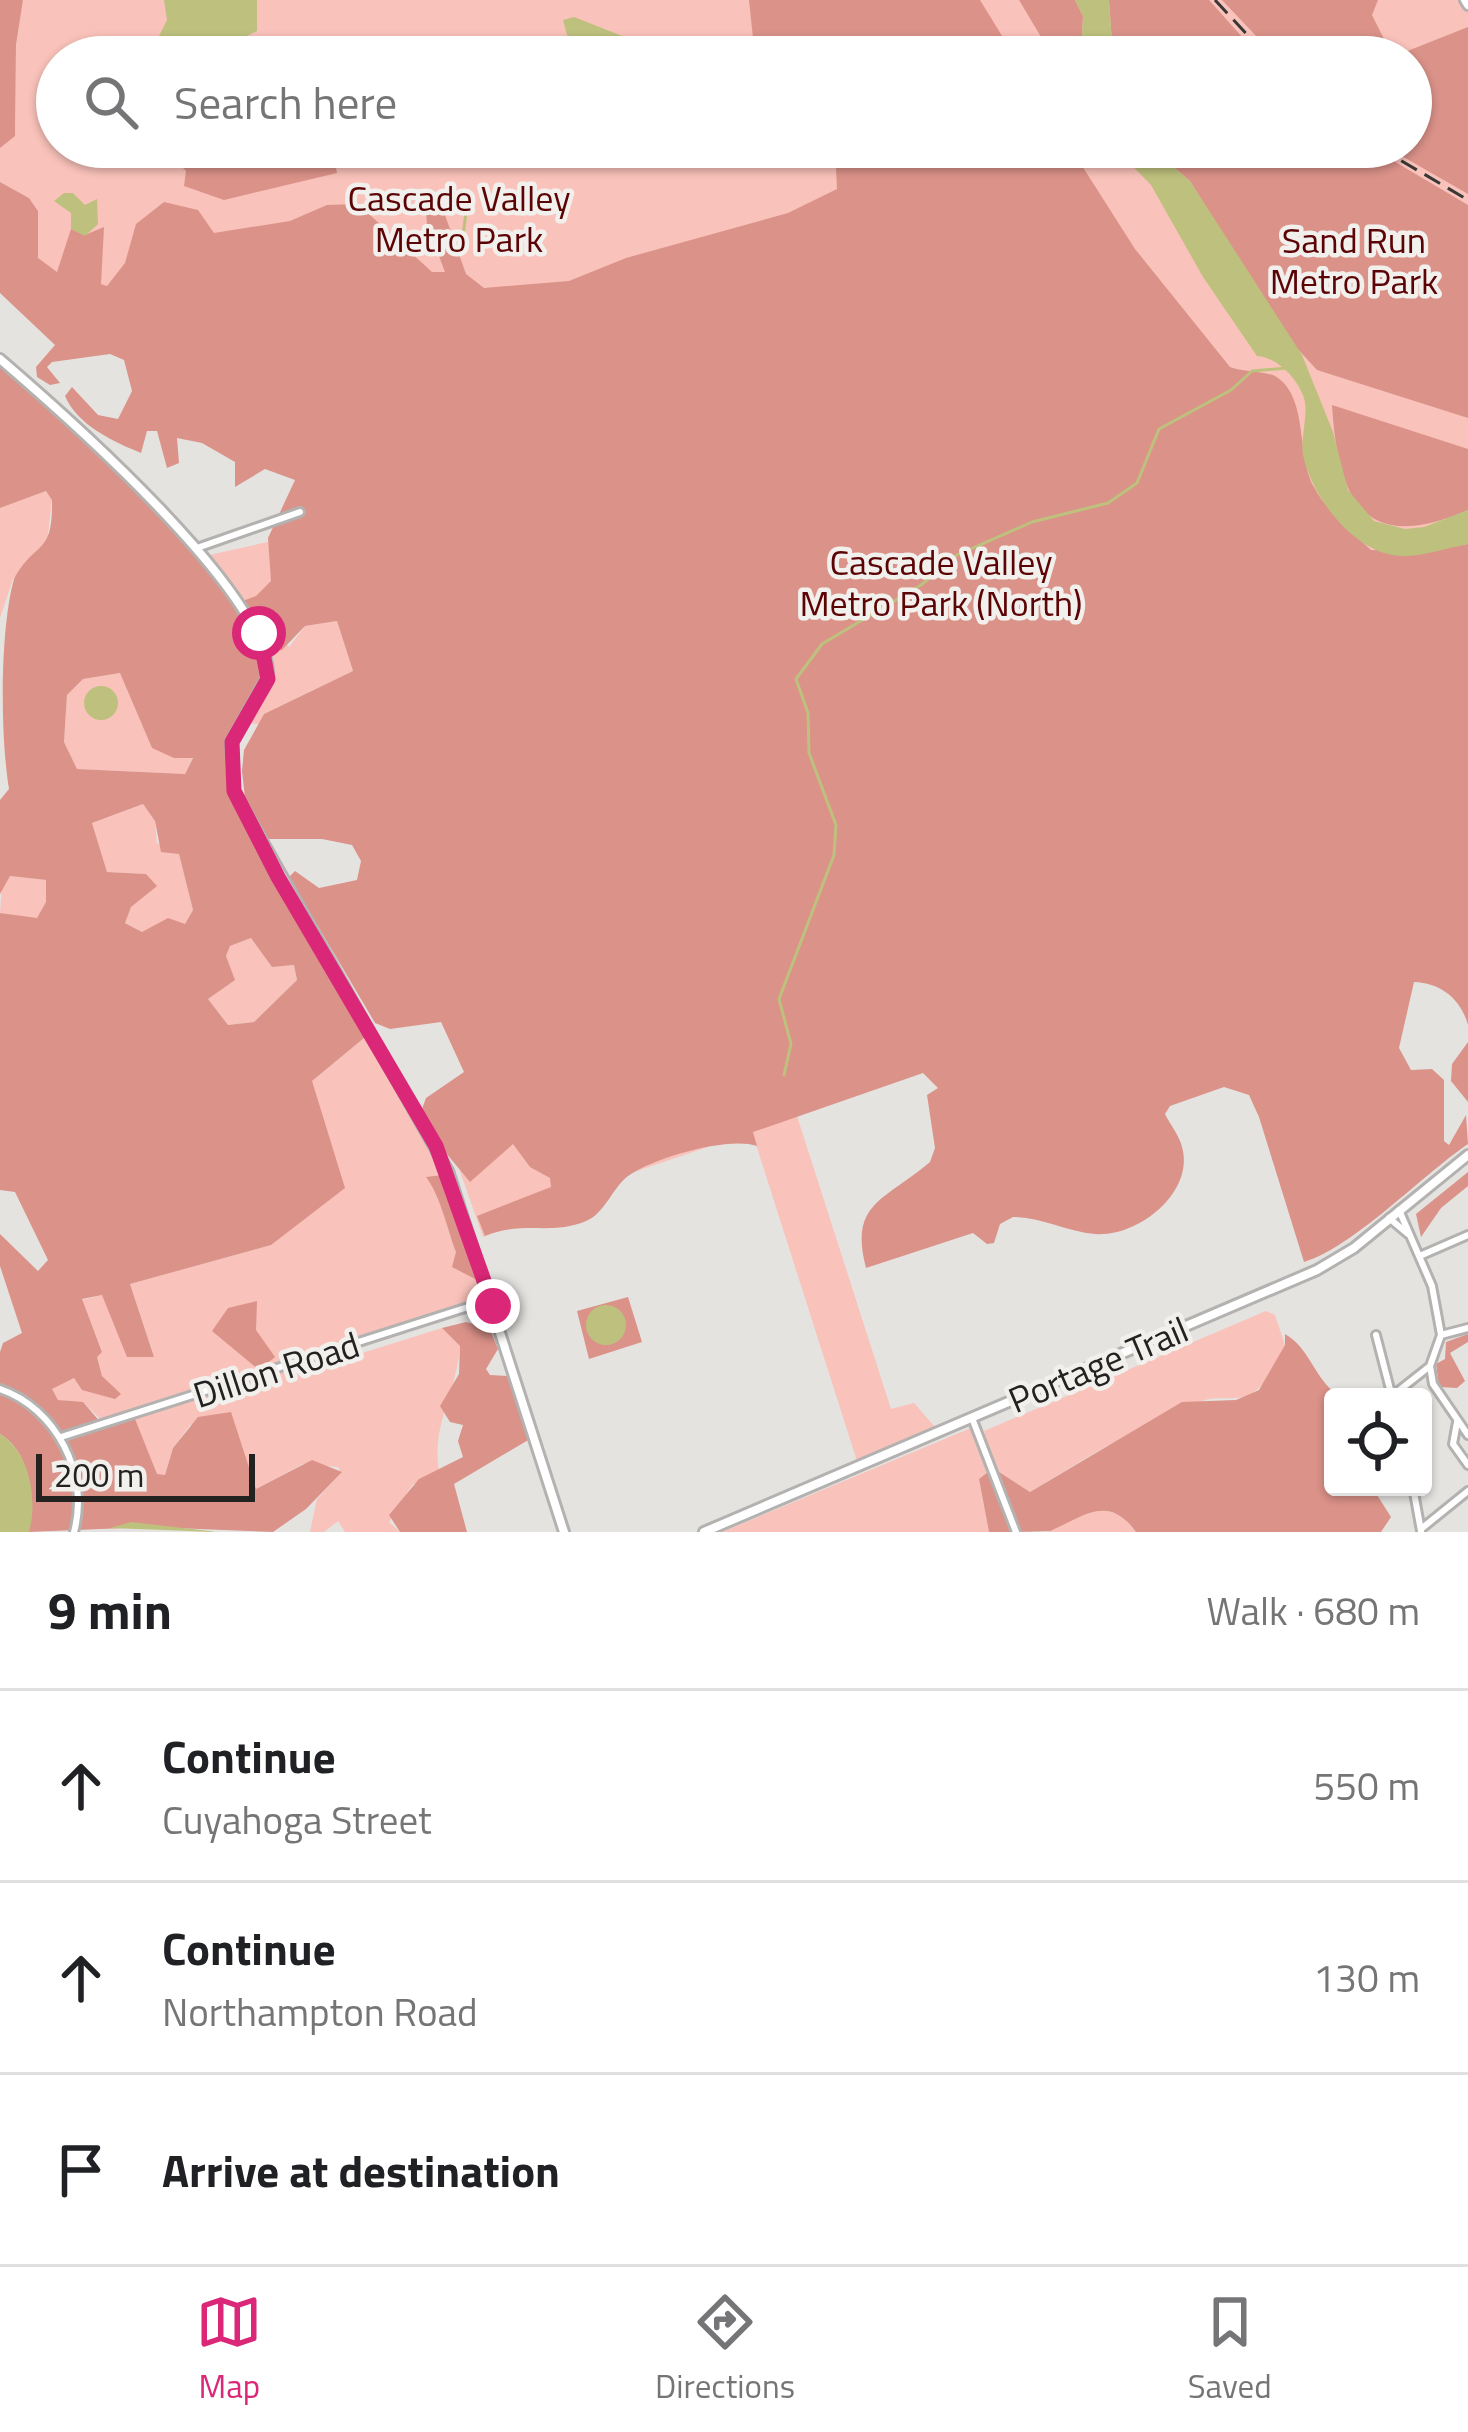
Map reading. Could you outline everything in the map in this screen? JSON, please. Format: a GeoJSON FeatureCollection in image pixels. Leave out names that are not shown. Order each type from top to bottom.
{"type":"FeatureCollection","features":[{"type":"Feature","properties":{"kind":"street"},"geometry":{"type":"LineString","coordinates":[[0,359],[88,436],[248,614],[267,657],[263,694],[232,742],[234,791],[447,1168],[564,1532]]}},
{"type":"Feature","properties":{"kind":"street"},"geometry":{"type":"LineString","coordinates":[[194,550],[299,512]]}},
{"type":"Feature","properties":{"kind":"street","name":"Portage Trail"},"geometry":{"type":"LineString","coordinates":[[704,1532],[1317,1270],[1468,1155]]}},
{"type":"Feature","properties":{"kind":"street"},"geometry":{"type":"LineString","coordinates":[[1398,1209],[1422,1256],[1441,1335],[1430,1366],[1402,1388]]}},
{"type":"Feature","properties":{"kind":"street"},"geometry":{"type":"LineString","coordinates":[[1389,1218],[1408,1234]]}},
{"type":"Feature","properties":{"kind":"street"},"geometry":{"type":"LineString","coordinates":[[1422,1256],[1468,1235]]}},
{"type":"Feature","properties":{"kind":"street","name":"Dillon Road"},"geometry":{"type":"LineString","coordinates":[[61,1437],[490,1300]]}},
{"type":"Feature","properties":{"kind":"street"},"geometry":{"type":"LineString","coordinates":[[1441,1335],[1468,1328]]}},
{"type":"Feature","properties":{"kind":"street"},"geometry":{"type":"LineString","coordinates":[[1376,1335],[1390,1388]]}},
{"type":"Feature","properties":{"kind":"street"},"geometry":{"type":"LineString","coordinates":[[1430,1366],[1440,1401],[1468,1435]]}},
{"type":"Feature","properties":{"kind":"street"},"geometry":{"type":"LineString","coordinates":[[0,1388],[33,1404],[61,1437],[80,1511],[74,1532]]}},
{"type":"Feature","properties":{"kind":"street"},"geometry":{"type":"LineString","coordinates":[[972,1418],[1016,1532]]}},
{"type":"Feature","properties":{"kind":"street"},"geometry":{"type":"LineString","coordinates":[[1457,1422],[1453,1444],[1468,1465]]}},
{"type":"Feature","properties":{"kind":"street"},"geometry":{"type":"LineString","coordinates":[[1415,1496],[1421,1531],[1468,1492]]}},
{"type":"Feature","properties":{"kind":"green space"},"geometry":{"type":"Polygon","coordinates":[[[0,0],[23,0],[16,45],[15,136],[0,148],[0,0]]]}},
{"type":"Feature","properties":{"kind":"green space","name":"Cascade Valley Metro Park (North)"},"geometry":{"type":"Polygon","coordinates":[[[23,0],[1468,0],[1468,839],[925,1054],[797,1116],[891,1409],[914,1403],[934,1426],[857,1461],[752,1132],[631,1173],[483,1237],[456,1160],[701,1073],[508,572],[274,631],[289,647],[305,626],[337,621],[353,671],[264,714],[260,724],[243,723],[200,557],[463,499],[107,286],[57,272],[38,259],[38,211],[29,198],[0,182],[0,148],[15,135],[16,45],[23,0]]]}},
{"type":"Feature","properties":{"kind":"green space"},"geometry":{"type":"Polygon","coordinates":[[[749,0],[980,0],[1002,36],[753,36],[749,0]]]}},
{"type":"Feature","properties":{"kind":"green space"},"geometry":{"type":"Polygon","coordinates":[[[1019,0],[1075,0],[1083,16],[1082,36],[1040,36],[1019,0]]]}},
{"type":"Feature","properties":{"kind":"green space"},"geometry":{"type":"Polygon","coordinates":[[[1109,0],[1209,0],[1241,36],[1112,36],[1109,0]]]}},
{"type":"Feature","properties":{"kind":"green space"},"geometry":{"type":"Polygon","coordinates":[[[1222,0],[1378,0],[1372,15],[1382,36],[1256,36],[1222,0]]]}},
{"type":"Feature","properties":{"kind":"green space"},"geometry":{"type":"Polygon","coordinates":[[[1468,27],[1468,194],[1423,168],[1432,168],[1432,41],[1468,27]]]}},
{"type":"Feature","properties":{"kind":"green space"},"geometry":{"type":"Polygon","coordinates":[[[183,168],[336,168],[337,173],[224,200],[184,186],[183,168]]]}},
{"type":"Feature","properties":{"kind":"green space"},"geometry":{"type":"Polygon","coordinates":[[[836,168],[1083,168],[1135,249],[1230,367],[1270,374],[1286,385],[1298,411],[1309,474],[1319,496],[1340,521],[1371,550],[1430,551],[1468,544],[1468,1025],[1448,994],[1414,982],[1399,1048],[1411,1070],[1432,1069],[1444,1080],[1444,1141],[1449,1145],[1466,1115],[1468,1144],[1366,1226],[1304,1262],[1249,1095],[1224,1087],[1170,1106],[1165,1114],[1181,1143],[1184,1164],[1180,1181],[1159,1209],[1128,1229],[1095,1234],[1013,1217],[1000,1224],[994,1243],[987,1244],[973,1233],[866,1268],[862,1230],[867,1216],[874,1205],[930,1162],[935,1148],[927,1095],[938,1088],[923,1073],[753,1132],[757,1146],[712,1146],[643,1168],[625,1179],[586,1221],[485,1236],[477,1216],[551,1187],[550,1178],[530,1167],[513,1144],[470,1182],[441,1147],[422,1109],[426,1098],[464,1072],[441,1022],[390,1029],[375,1023],[289,877],[295,871],[319,888],[357,880],[361,861],[352,845],[322,839],[260,839],[246,808],[244,750],[264,714],[353,671],[337,621],[305,626],[281,651],[273,630],[260,633],[265,677],[261,692],[237,728],[228,762],[232,787],[264,857],[370,1033],[312,1081],[345,1188],[271,1245],[130,1284],[154,1357],[127,1357],[102,1295],[82,1299],[102,1352],[97,1357],[102,1376],[121,1394],[115,1399],[82,1390],[74,1378],[52,1389],[58,1400],[83,1402],[102,1424],[133,1414],[157,1474],[165,1475],[173,1448],[198,1417],[231,1412],[256,1489],[312,1460],[342,1472],[306,1509],[273,1532],[148,1527],[28,1532],[31,1506],[24,1464],[0,1434],[0,1352],[3,1343],[22,1333],[0,1266],[0,1234],[38,1271],[48,1260],[15,1192],[0,1190],[0,913],[37,918],[46,902],[46,880],[10,876],[0,894],[0,800],[9,789],[3,682],[9,600],[14,579],[50,531],[52,500],[46,491],[0,508],[0,359],[90,438],[240,602],[256,596],[271,581],[268,538],[295,480],[265,469],[235,487],[235,462],[202,443],[177,438],[179,463],[167,468],[157,431],[147,431],[141,453],[97,431],[78,416],[65,396],[72,387],[98,415],[118,419],[132,391],[124,360],[110,354],[52,362],[47,367],[60,383],[50,385],[37,377],[36,367],[55,345],[0,293],[0,182],[29,198],[38,211],[38,258],[57,272],[71,229],[85,235],[104,227],[101,284],[107,286],[125,263],[136,224],[164,202],[198,210],[214,233],[290,221],[327,205],[358,204],[432,272],[445,272],[427,224],[425,198],[440,201],[466,274],[484,288],[569,281],[626,258],[788,213],[837,189],[836,168]],[[120,673],[83,679],[67,695],[64,742],[77,769],[185,774],[193,758],[174,758],[152,748],[120,673]],[[143,804],[92,823],[107,872],[146,874],[157,886],[131,907],[125,923],[142,932],[168,918],[185,924],[193,910],[179,854],[161,852],[155,821],[143,804]],[[251,938],[230,946],[226,956],[235,980],[208,999],[228,1025],[254,1022],[297,980],[294,965],[272,967],[251,938]]]}},
{"type":"Feature","properties":{"kind":"green space","name":"Sand Run Metro Park"},"geometry":{"type":"Polygon","coordinates":[[[1175,168],[1405,168],[1468,205],[1468,418],[1317,370],[1284,334],[1190,181],[1175,168]]]}},
{"type":"Feature","properties":{"kind":"green space"},"geometry":{"type":"Polygon","coordinates":[[[1332,405],[1468,449],[1468,510],[1404,526],[1381,522],[1364,511],[1341,469],[1332,405]]]}},
{"type":"Feature","properties":{"kind":"green space"},"geometry":{"type":"Polygon","coordinates":[[[46,491],[52,499],[47,544],[13,579],[0,618],[0,508],[46,491]]]}},
{"type":"Feature","properties":{"kind":"green space"},"geometry":{"type":"Polygon","coordinates":[[[121,673],[152,748],[193,757],[185,774],[77,769],[64,742],[67,695],[83,679],[121,673]]]}},
{"type":"Feature","properties":{"kind":"green space"},"geometry":{"type":"Polygon","coordinates":[[[143,804],[155,821],[157,843],[179,854],[193,910],[185,924],[142,932],[124,922],[146,874],[107,872],[92,823],[143,804]]]}},
{"type":"Feature","properties":{"kind":"green space"},"geometry":{"type":"Polygon","coordinates":[[[10,876],[46,880],[46,902],[37,919],[0,913],[2,884],[10,876]]]}},
{"type":"Feature","properties":{"kind":"green space"},"geometry":{"type":"Polygon","coordinates":[[[251,938],[272,967],[294,965],[297,980],[254,1022],[228,1025],[208,999],[234,980],[226,956],[230,946],[251,938]]]}},
{"type":"Feature","properties":{"kind":"green space"},"geometry":{"type":"Polygon","coordinates":[[[370,1033],[436,1146],[490,1300],[304,1360],[308,1370],[442,1328],[460,1346],[438,1438],[439,1470],[412,1485],[389,1522],[400,1532],[345,1532],[338,1521],[324,1532],[310,1532],[317,1499],[341,1473],[338,1467],[303,1464],[256,1489],[232,1420],[190,1425],[173,1448],[165,1475],[156,1474],[84,1403],[58,1400],[51,1388],[74,1378],[89,1391],[120,1395],[102,1376],[97,1357],[102,1351],[82,1300],[102,1295],[154,1357],[130,1284],[271,1245],[312,1081],[370,1033]]]}},
{"type":"Feature","properties":{"kind":"green space"},"geometry":{"type":"Polygon","coordinates":[[[1468,1042],[1468,1102],[1451,1081],[1452,1064],[1468,1042]]]}},
{"type":"Feature","properties":{"kind":"green space"},"geometry":{"type":"Polygon","coordinates":[[[1468,1172],[1468,1186],[1441,1208],[1421,1237],[1416,1214],[1468,1172]]]}},
{"type":"Feature","properties":{"kind":"green space"},"geometry":{"type":"Polygon","coordinates":[[[443,1175],[477,1280],[452,1267],[456,1252],[426,1177],[443,1175]]]}},
{"type":"Feature","properties":{"kind":"green space"},"geometry":{"type":"Polygon","coordinates":[[[628,1297],[642,1342],[589,1359],[577,1311],[628,1297]]]}},
{"type":"Feature","properties":{"kind":"green space"},"geometry":{"type":"Polygon","coordinates":[[[257,1301],[256,1330],[275,1357],[259,1370],[212,1331],[228,1308],[257,1301]]]}},
{"type":"Feature","properties":{"kind":"green space"},"geometry":{"type":"Polygon","coordinates":[[[1266,1311],[1275,1315],[1285,1345],[1264,1382],[1249,1395],[1209,1399],[1179,1410],[1030,1492],[993,1468],[984,1431],[1266,1311]]]}},
{"type":"Feature","properties":{"kind":"green space"},"geometry":{"type":"Polygon","coordinates":[[[466,1322],[490,1329],[498,1349],[486,1369],[490,1375],[508,1376],[530,1439],[454,1484],[467,1532],[400,1532],[389,1515],[419,1479],[463,1457],[458,1441],[463,1425],[450,1422],[440,1406],[459,1374],[460,1346],[442,1328],[466,1322]]]}},
{"type":"Feature","properties":{"kind":"green space"},"geometry":{"type":"Polygon","coordinates":[[[1285,1334],[1331,1388],[1324,1388],[1324,1496],[1378,1496],[1391,1517],[1381,1532],[1136,1532],[1126,1520],[1105,1511],[1050,1531],[989,1532],[979,1479],[993,1468],[1030,1492],[1182,1402],[1236,1400],[1259,1390],[1285,1345],[1285,1334]]]}},
{"type":"Feature","properties":{"kind":"green space"},"geometry":{"type":"Polygon","coordinates":[[[1468,1334],[1468,1342],[1450,1353],[1465,1381],[1457,1388],[1439,1387],[1436,1364],[1445,1359],[1446,1342],[1468,1334]]]}},
{"type":"Feature","properties":{"kind":"green space"},"geometry":{"type":"Polygon","coordinates":[[[971,1428],[988,1472],[979,1479],[989,1532],[722,1532],[971,1428]]]}},
{"type":"Feature","properties":{"kind":"green space"},"geometry":{"type":"Polygon","coordinates":[[[1099,1509],[1122,1515],[1136,1532],[1048,1532],[1064,1520],[1099,1509]]]}},
{"type":"Feature","properties":{"kind":"shaded area"},"geometry":{"type":"Polygon","coordinates":[[[164,0],[257,0],[257,31],[247,36],[159,36],[167,20],[164,0]]]}},
{"type":"Feature","properties":{"kind":"shaded area"},"geometry":{"type":"Polygon","coordinates":[[[1075,0],[1109,0],[1112,36],[1082,36],[1083,16],[1075,0]]]}},
{"type":"Feature","properties":{"kind":"shaded area"},"geometry":{"type":"Polygon","coordinates":[[[574,17],[622,36],[568,36],[563,20],[574,17]]]}},
{"type":"Feature","properties":{"kind":"shaded area"},"geometry":{"type":"Polygon","coordinates":[[[1134,168],[1175,168],[1190,181],[1302,355],[1333,432],[1348,490],[1374,521],[1405,529],[1424,527],[1468,510],[1468,544],[1403,556],[1369,546],[1339,522],[1308,472],[1302,448],[1305,405],[1297,384],[1279,365],[1257,356],[1203,277],[1151,185],[1134,168]]]}},
{"type":"Feature","properties":{"kind":"shaded area"},"geometry":{"type":"Polygon","coordinates":[[[73,193],[85,205],[97,199],[98,224],[85,236],[71,229],[71,213],[54,201],[73,193]]]}},
{"type":"Feature","properties":{"kind":"shaded area"},"geometry":{"type":"Polygon","coordinates":[[[101,686],[113,691],[118,703],[113,715],[101,720],[89,715],[84,703],[89,691],[101,686]]]}},
{"type":"Feature","properties":{"kind":"shaded area"},"geometry":{"type":"Polygon","coordinates":[[[606,1305],[620,1311],[626,1325],[620,1339],[606,1345],[592,1339],[586,1325],[592,1311],[606,1305]]]}},
{"type":"Feature","properties":{"kind":"shaded area"},"geometry":{"type":"Polygon","coordinates":[[[0,1434],[25,1464],[32,1506],[29,1532],[0,1532],[0,1434]]]}},
{"type":"Feature","properties":{"kind":"shaded area"},"geometry":{"type":"Polygon","coordinates":[[[131,1522],[218,1532],[110,1528],[131,1522]]]}},
{"type":"Feature","properties":{"kind":"waterway"},"geometry":{"type":"LineString","coordinates":[[461,252],[466,212]]}},
{"type":"Feature","properties":{"kind":"waterway"},"geometry":{"type":"LineString","coordinates":[[784,1075],[791,1044],[779,999],[834,855],[836,825],[809,753],[808,713],[796,679],[822,644],[921,585],[957,555],[1032,522],[1108,503],[1137,483],[1159,429],[1231,390],[1252,371],[1287,368]]}},
{"type":"Feature","properties":{"kind":"railway"},"geometry":{"type":"LineString","coordinates":[[1215,0],[1248,36]]}},
{"type":"Feature","properties":{"kind":"railway"},"geometry":{"type":"LineString","coordinates":[[1414,168],[1468,200]]}},
{"type":"Feature","properties":{"kind":"route"},"geometry":{"type":"LineString","coordinates":[[259,633],[268,679],[232,742],[228,761],[234,791],[278,877],[436,1146],[493,1306]]}},
{"type":"Feature","properties":{"kind":"park label","name":"Cascade Valley Metro Park"},"geometry":{"type":"Point","coordinates":[459,218]}}]}
